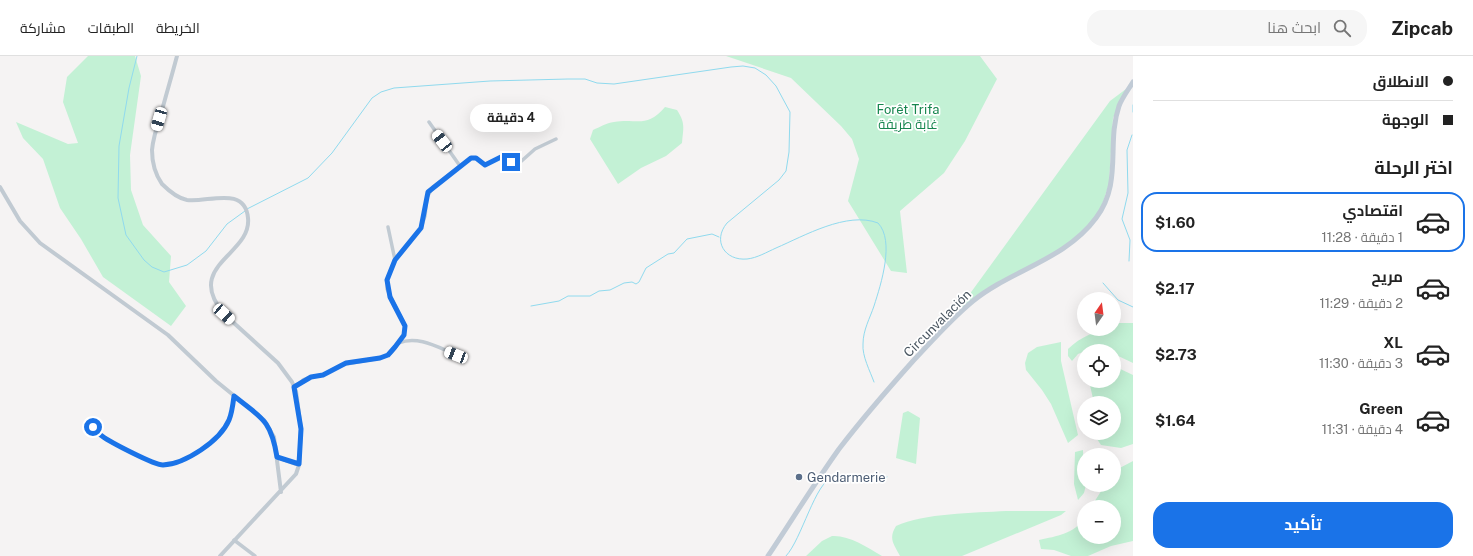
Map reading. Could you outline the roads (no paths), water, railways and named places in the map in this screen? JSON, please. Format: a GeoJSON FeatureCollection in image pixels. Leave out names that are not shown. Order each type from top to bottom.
{"type":"FeatureCollection","features":[{"type":"Feature","properties":{"kind":"main road","name":"Circunvalación"},"geometry":{"type":"LineString","coordinates":[[768,556],[846,441],[884,394],[932,340],[972,302],[988,290],[1066,246],[1084,232],[1097,217],[1107,197],[1112,178],[1118,112],[1122,99],[1133,82]]}},
{"type":"Feature","properties":{"kind":"street"},"geometry":{"type":"LineString","coordinates":[[177,56],[153,141],[153,163],[157,176],[170,192],[183,199],[194,200],[231,197],[244,206],[247,212],[248,222],[244,237],[220,263],[213,275],[212,286],[214,300],[224,314],[282,367],[294,387],[301,429],[299,464],[296,474],[281,492],[220,556]]}},
{"type":"Feature","properties":{"kind":"street"},"geometry":{"type":"LineString","coordinates":[[429,122],[460,166]]}},
{"type":"Feature","properties":{"kind":"street"},"geometry":{"type":"LineString","coordinates":[[294,387],[311,377],[323,375],[346,363],[384,356],[392,352],[405,330],[405,326],[390,297],[387,284],[395,260],[421,228],[428,192],[471,158],[476,158],[483,164],[487,164],[505,155],[513,165],[517,165],[534,149],[556,139]]}},
{"type":"Feature","properties":{"kind":"street"},"geometry":{"type":"LineString","coordinates":[[0,187],[20,221],[36,239],[168,334],[234,396],[259,416],[267,425],[274,437],[281,492]]}},
{"type":"Feature","properties":{"kind":"street"},"geometry":{"type":"LineString","coordinates":[[388,227],[395,260]]}},
{"type":"Feature","properties":{"kind":"street"},"geometry":{"type":"LineString","coordinates":[[398,343],[412,339],[456,355]]}},
{"type":"Feature","properties":{"kind":"street"},"geometry":{"type":"LineString","coordinates":[[93,427],[102,436],[128,450],[162,465],[176,462],[192,456],[207,446],[225,427],[231,414],[234,396]]}},
{"type":"Feature","properties":{"kind":"street"},"geometry":{"type":"LineString","coordinates":[[277,457],[299,464]]}},
{"type":"Feature","properties":{"kind":"street"},"geometry":{"type":"LineString","coordinates":[[234,540],[255,556]]}},
{"type":"Feature","properties":{"kind":"waterway"},"geometry":{"type":"LineString","coordinates":[[137,56],[129,88],[119,146],[118,198],[126,235],[144,260],[152,267],[164,272],[187,265],[206,251],[227,224],[245,211]]}},
{"type":"Feature","properties":{"kind":"waterway"},"geometry":{"type":"LineString","coordinates":[[247,209],[308,178],[332,153],[372,98],[381,92],[394,88],[490,81],[568,79],[585,79],[597,83],[614,84],[731,67],[743,66],[755,68],[766,75],[776,86],[790,112],[789,152],[786,171],[779,180],[727,223],[721,236],[721,243],[723,248],[732,257],[747,259],[758,256],[826,226],[839,222],[866,220],[878,223],[886,240],[885,263],[877,297],[865,329],[863,339],[865,358],[874,382]]}},
{"type":"Feature","properties":{"kind":"waterway"},"geometry":{"type":"LineString","coordinates":[[1133,105],[1133,112]]}},
{"type":"Feature","properties":{"kind":"waterway"},"geometry":{"type":"LineString","coordinates":[[1129,261],[1130,240],[1122,219],[1128,193],[1127,150],[1132,135]]}},
{"type":"Feature","properties":{"kind":"waterway"},"geometry":{"type":"LineString","coordinates":[[531,306],[559,301],[568,296],[590,296],[599,291],[610,290],[624,283],[632,282],[636,284],[639,282],[646,268],[668,254],[674,253],[687,239],[712,234],[719,237]]}},
{"type":"Feature","properties":{"kind":"waterway"},"geometry":{"type":"LineString","coordinates":[[1103,283],[1118,300],[1133,307]]}},
{"type":"Feature","properties":{"kind":"waterway"},"geometry":{"type":"LineString","coordinates":[[786,556],[798,537],[814,500],[826,481],[838,476],[883,479],[887,477]]}},
{"type":"Feature","properties":{"kind":"place","name":"Gendarmerie"},"geometry":{"type":"Point","coordinates":[799,477]}},
{"type":"Feature","properties":{"kind":"park label","name":"Forêt Trifa غابة طريفة"},"geometry":{"type":"Point","coordinates":[908,116]}}]}
